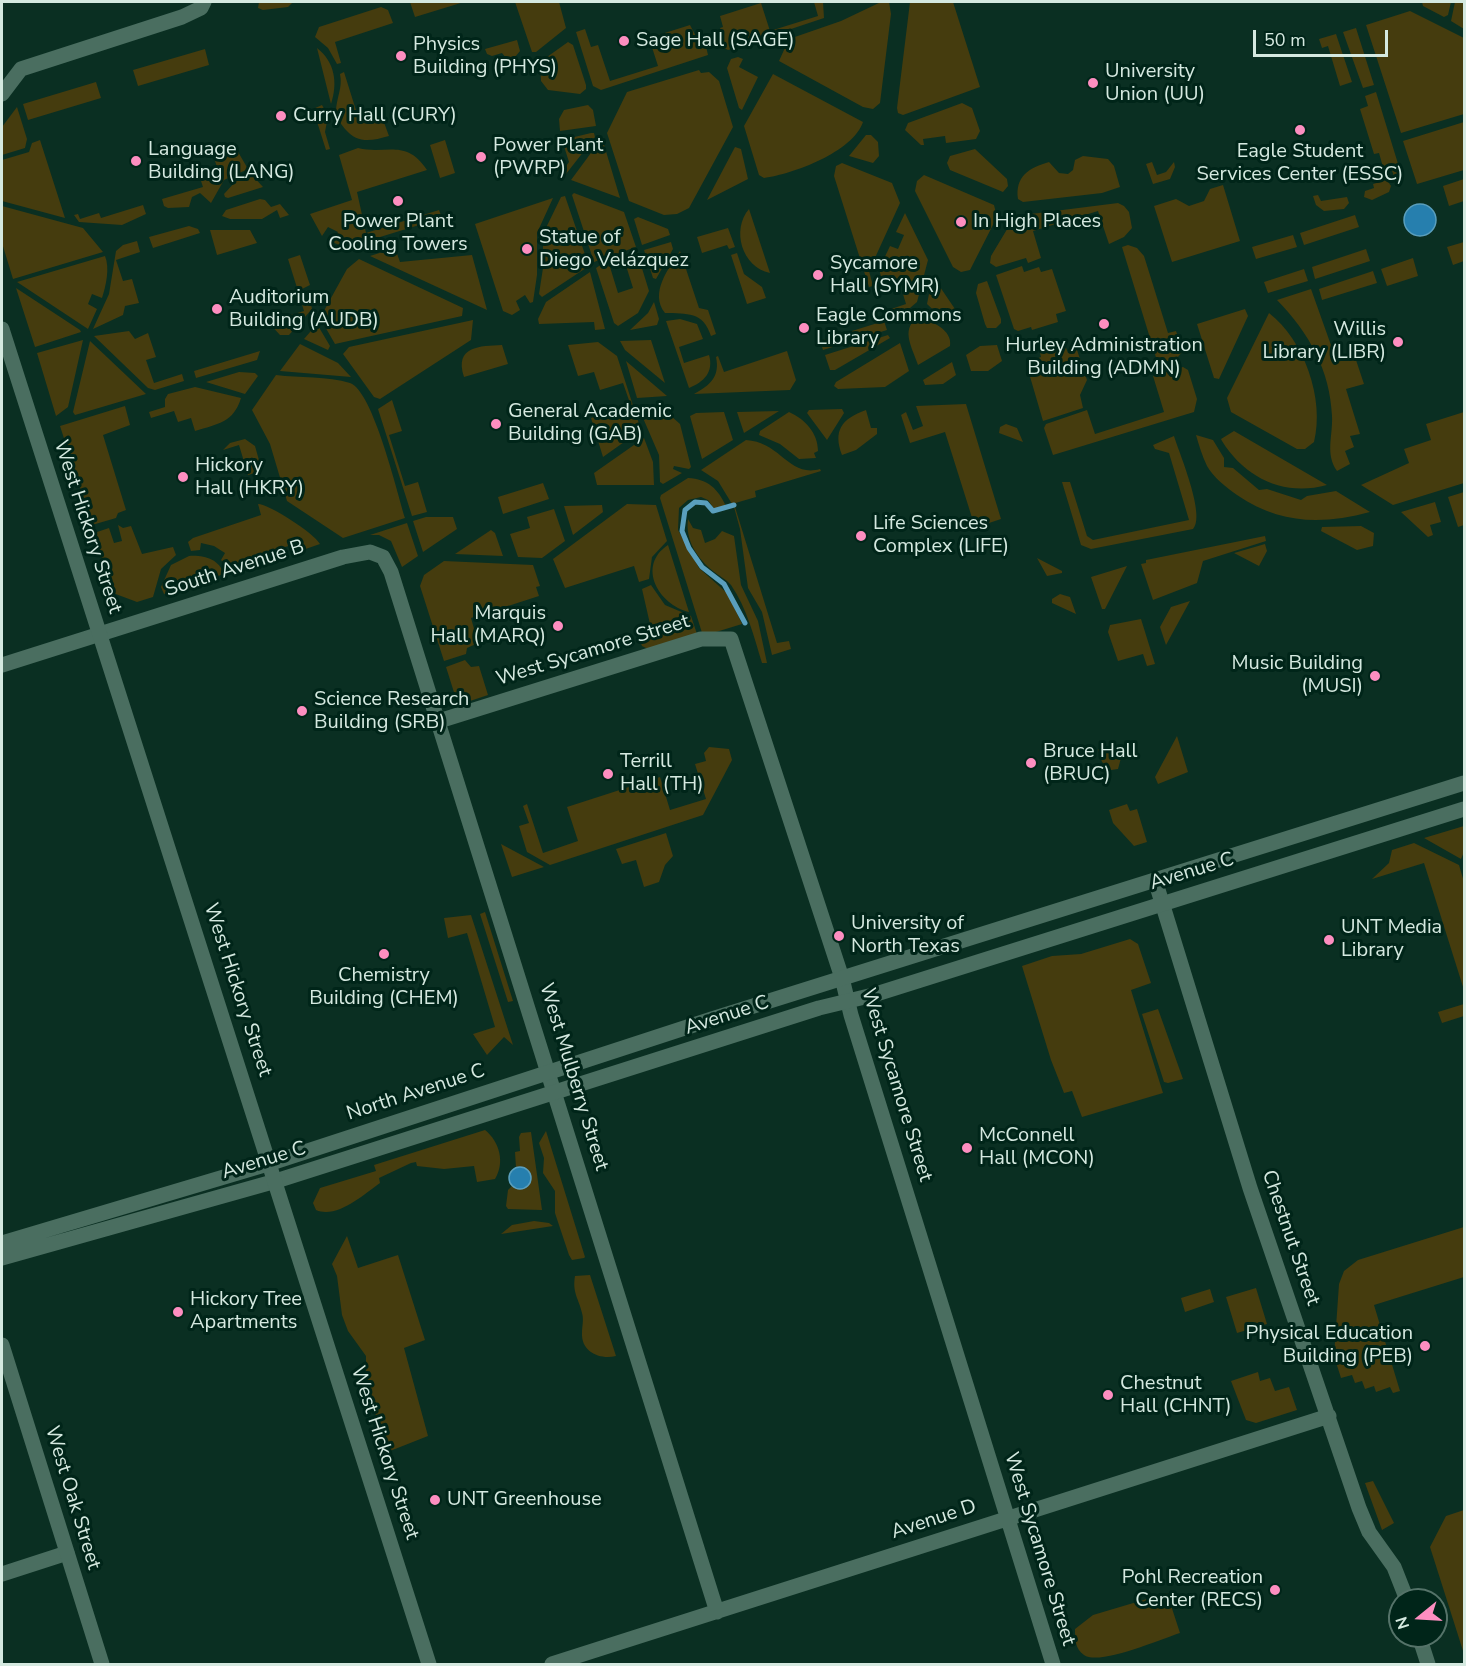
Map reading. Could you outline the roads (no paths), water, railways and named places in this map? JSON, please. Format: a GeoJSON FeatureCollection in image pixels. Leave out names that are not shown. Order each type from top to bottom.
{"type":"FeatureCollection","features":[{"type":"Feature","properties":{"kind":"street"},"geometry":{"type":"LineString","coordinates":[[2,94],[21,69],[182,17],[202,5]]}},
{"type":"Feature","properties":{"kind":"street","name":"West Hickory Street"},"geometry":{"type":"LineString","coordinates":[[2,329],[271,1163],[429,1665]]}},
{"type":"Feature","properties":{"kind":"street","name":"South Avenue B"},"geometry":{"type":"LineString","coordinates":[[2,665],[350,555],[370,552],[383,556]]}},
{"type":"Feature","properties":{"kind":"street","name":"West Mulberry Street"},"geometry":{"type":"LineString","coordinates":[[383,556],[391,572],[439,721],[717,1612]]}},
{"type":"Feature","properties":{"kind":"street","name":"West Sycamore Street"},"geometry":{"type":"LineString","coordinates":[[439,721],[701,639],[731,639],[842,978],[847,1001],[1053,1665]]}},
{"type":"Feature","properties":{"kind":"street","name":"Avenue C"},"geometry":{"type":"LineString","coordinates":[[842,978],[1464,783]]}},
{"type":"Feature","properties":{"kind":"street","name":"Avenue C"},"geometry":{"type":"LineString","coordinates":[[2,1258],[276,1181],[1464,809]]}},
{"type":"Feature","properties":{"kind":"street","name":"Chestnut Street"},"geometry":{"type":"LineString","coordinates":[[1155,880],[1250,1188],[1366,1524],[1394,1567],[1402,1588]]}},
{"type":"Feature","properties":{"kind":"street","name":"North Avenue C"},"geometry":{"type":"LineString","coordinates":[[2,1243],[271,1163],[842,978]]}},
{"type":"Feature","properties":{"kind":"street","name":"West Oak Street"},"geometry":{"type":"LineString","coordinates":[[2,1345],[102,1665]]}},
{"type":"Feature","properties":{"kind":"street","name":"Avenue D"},"geometry":{"type":"LineString","coordinates":[[552,1665],[1329,1416]]}},
{"type":"Feature","properties":{"kind":"street"},"geometry":{"type":"LineString","coordinates":[[2,1574],[67,1552]]}},
{"type":"Feature","properties":{"kind":"street"},"geometry":{"type":"LineString","coordinates":[[1423,1648],[1428,1665]]}},
{"type":"Feature","properties":{"kind":"water"},"geometry":{"type":"Polygon","coordinates":[[[1420,204],[1432,208],[1436,220],[1432,232],[1420,236],[1408,232],[1404,220],[1408,208],[1420,204]]]}},
{"type":"Feature","properties":{"kind":"water"},"geometry":{"type":"Polygon","coordinates":[[[520,1167],[528,1170],[531,1178],[528,1186],[520,1189],[512,1186],[509,1178],[512,1170],[520,1167]]]}},
{"type":"Feature","properties":{"kind":"waterway"},"geometry":{"type":"LineString","coordinates":[[734,505],[713,511],[706,503],[695,502],[685,510],[682,531],[689,548],[702,567],[724,584],[745,623]]}},
{"type":"Feature","properties":{"kind":"place","name":"Sage Hall (SAGE)"},"geometry":{"type":"Point","coordinates":[624,41]}},
{"type":"Feature","properties":{"kind":"place","name":"Physics Building (PHYS)"},"geometry":{"type":"Point","coordinates":[401,56]}},
{"type":"Feature","properties":{"kind":"place","name":"University Union (UU)"},"geometry":{"type":"Point","coordinates":[1093,83]}},
{"type":"Feature","properties":{"kind":"place","name":"Curry Hall (CURY)"},"geometry":{"type":"Point","coordinates":[281,116]}},
{"type":"Feature","properties":{"kind":"place","name":"Eagle Student Services Center (ESSC)"},"geometry":{"type":"Point","coordinates":[1300,130]}},
{"type":"Feature","properties":{"kind":"place","name":"Power Plant (PWRP)"},"geometry":{"type":"Point","coordinates":[481,157]}},
{"type":"Feature","properties":{"kind":"place","name":"Language Building (LANG)"},"geometry":{"type":"Point","coordinates":[136,161]}},
{"type":"Feature","properties":{"kind":"place","name":"Power Plant Cooling Towers"},"geometry":{"type":"Point","coordinates":[398,201]}},
{"type":"Feature","properties":{"kind":"place","name":"In High Places"},"geometry":{"type":"Point","coordinates":[961,222]}},
{"type":"Feature","properties":{"kind":"place","name":"Statue of Diego Velázquez"},"geometry":{"type":"Point","coordinates":[527,249]}},
{"type":"Feature","properties":{"kind":"place","name":"Sycamore Hall (SYMR)"},"geometry":{"type":"Point","coordinates":[818,275]}},
{"type":"Feature","properties":{"kind":"place","name":"Auditorium Building (AUDB)"},"geometry":{"type":"Point","coordinates":[217,309]}},
{"type":"Feature","properties":{"kind":"place","name":"Hurley Administration Building (ADMN)"},"geometry":{"type":"Point","coordinates":[1104,324]}},
{"type":"Feature","properties":{"kind":"place","name":"Eagle Commons Library"},"geometry":{"type":"Point","coordinates":[804,328]}},
{"type":"Feature","properties":{"kind":"place","name":"Willis Library (LIBR)"},"geometry":{"type":"Point","coordinates":[1398,342]}},
{"type":"Feature","properties":{"kind":"place","name":"General Academic Building (GAB)"},"geometry":{"type":"Point","coordinates":[496,424]}},
{"type":"Feature","properties":{"kind":"place","name":"Hickory Hall (HKRY)"},"geometry":{"type":"Point","coordinates":[183,477]}},
{"type":"Feature","properties":{"kind":"place","name":"Life Sciences Complex (LIFE)"},"geometry":{"type":"Point","coordinates":[861,536]}},
{"type":"Feature","properties":{"kind":"place","name":"Marquis Hall (MARQ)"},"geometry":{"type":"Point","coordinates":[558,626]}},
{"type":"Feature","properties":{"kind":"place","name":"Music Building (MUSI)"},"geometry":{"type":"Point","coordinates":[1375,676]}},
{"type":"Feature","properties":{"kind":"place","name":"Science Research Building (SRB)"},"geometry":{"type":"Point","coordinates":[302,711]}},
{"type":"Feature","properties":{"kind":"place","name":"Bruce Hall (BRUC)"},"geometry":{"type":"Point","coordinates":[1031,763]}},
{"type":"Feature","properties":{"kind":"place","name":"Terrill Hall (TH)"},"geometry":{"type":"Point","coordinates":[608,774]}},
{"type":"Feature","properties":{"kind":"place","name":"University of North Texas"},"geometry":{"type":"Point","coordinates":[839,936]}},
{"type":"Feature","properties":{"kind":"place","name":"UNT Media Library"},"geometry":{"type":"Point","coordinates":[1329,940]}},
{"type":"Feature","properties":{"kind":"place","name":"Chemistry Building (CHEM)"},"geometry":{"type":"Point","coordinates":[384,954]}},
{"type":"Feature","properties":{"kind":"place","name":"McConnell Hall (MCON)"},"geometry":{"type":"Point","coordinates":[967,1148]}},
{"type":"Feature","properties":{"kind":"place","name":"Hickory Tree Apartments"},"geometry":{"type":"Point","coordinates":[178,1312]}},
{"type":"Feature","properties":{"kind":"place","name":"Physical Education Building (PEB)"},"geometry":{"type":"Point","coordinates":[1425,1346]}},
{"type":"Feature","properties":{"kind":"place","name":"Chestnut Hall (CHNT)"},"geometry":{"type":"Point","coordinates":[1108,1395]}},
{"type":"Feature","properties":{"kind":"place","name":"UNT Greenhouse"},"geometry":{"type":"Point","coordinates":[435,1500]}},
{"type":"Feature","properties":{"kind":"place","name":"Pohl Recreation Center (RECS)"},"geometry":{"type":"Point","coordinates":[1275,1590]}}]}
